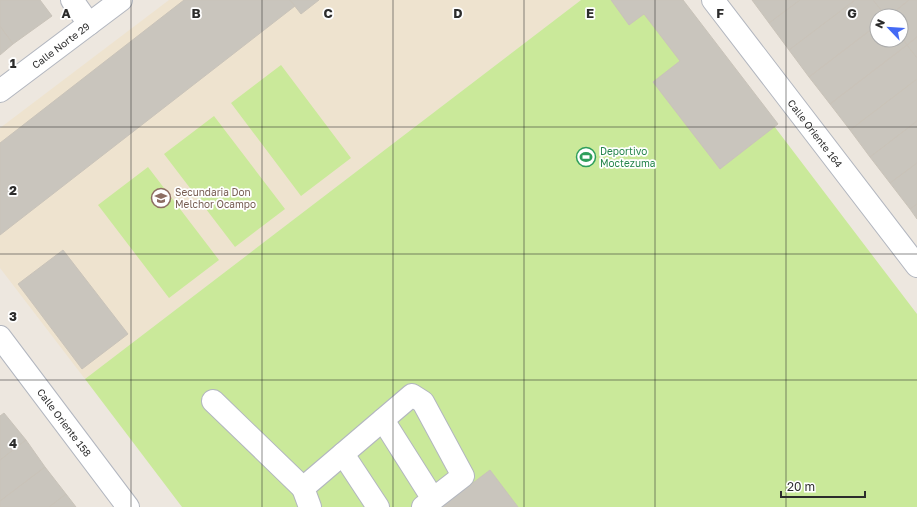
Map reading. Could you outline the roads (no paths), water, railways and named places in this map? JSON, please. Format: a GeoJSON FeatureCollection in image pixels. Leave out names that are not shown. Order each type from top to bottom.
{"type":"FeatureCollection","features":[{"type":"Feature","properties":{"kind":"street"},"geometry":{"type":"LineString","coordinates":[[72,0],[90,24]]}},
{"type":"Feature","properties":{"kind":"street","name":"Calle Norte 29"},"geometry":{"type":"LineString","coordinates":[[0,92],[121,0]]}},
{"type":"Feature","properties":{"kind":"street","name":"Calle Oriente 164"},"geometry":{"type":"LineString","coordinates":[[713,0],[917,266]]}},
{"type":"Feature","properties":{"kind":"street","name":"Calle Oriente 158"},"geometry":{"type":"LineString","coordinates":[[0,337],[128,507]]}},
{"type":"Feature","properties":{"kind":"street"},"geometry":{"type":"LineString","coordinates":[[213,401],[306,498],[343,454],[412,395],[423,402],[463,476],[428,503],[383,420]]}},
{"type":"Feature","properties":{"kind":"street"},"geometry":{"type":"LineString","coordinates":[[343,454],[378,507]]}},
{"type":"Feature","properties":{"kind":"place","name":"Deportivo Moctezuma"},"geometry":{"type":"Point","coordinates":[586,157]}},
{"type":"Feature","properties":{"kind":"place","name":"Secundaria Don Melchor Ocampo"},"geometry":{"type":"Point","coordinates":[161,198]}}]}
